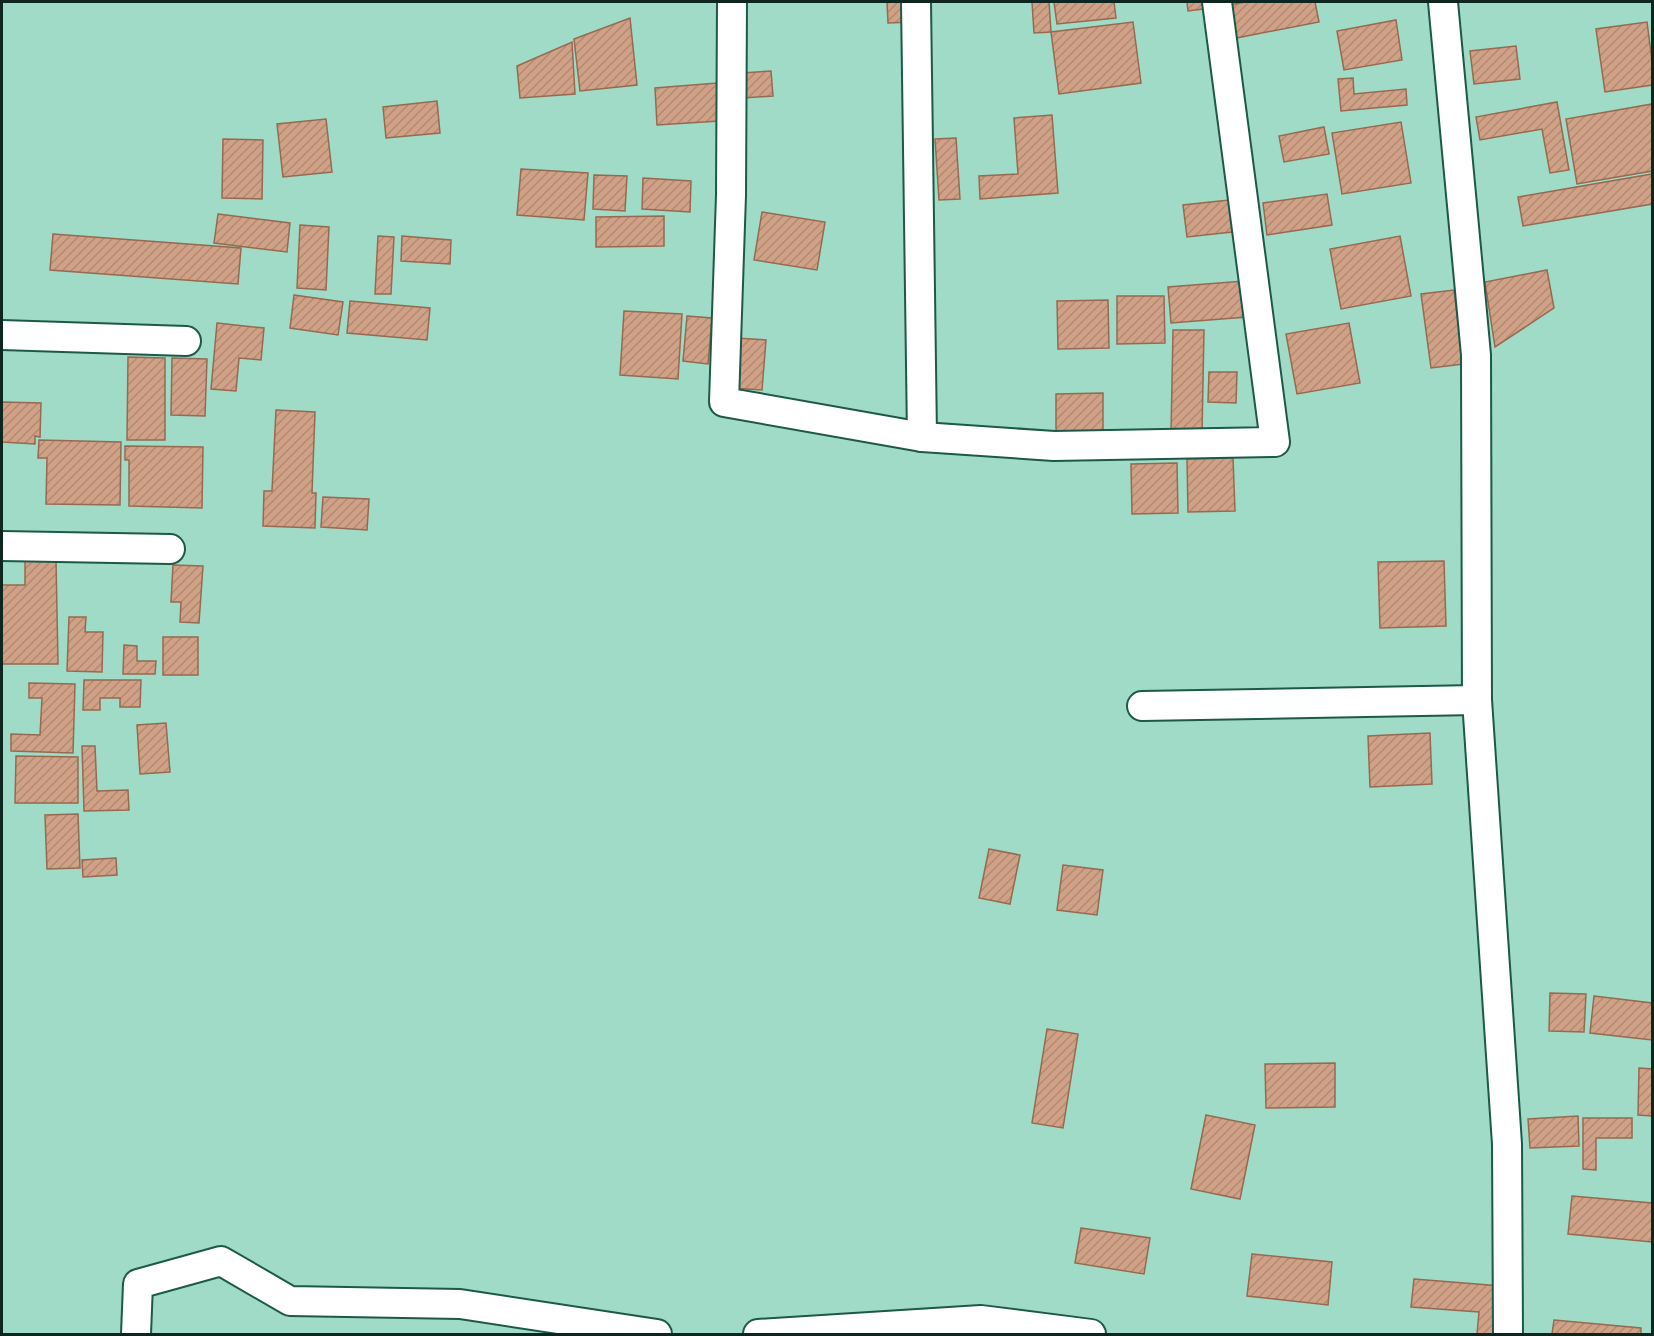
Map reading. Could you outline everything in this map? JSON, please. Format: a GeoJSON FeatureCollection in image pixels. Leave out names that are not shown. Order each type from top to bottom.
{"type":"FeatureCollection","features":[{"type":"Feature","properties":{"kind":"street"},"geometry":{"type":"LineString","coordinates":[[732,2],[731,195],[724,402],[922,437],[1054,446],[1275,442],[1217,2]]}},
{"type":"Feature","properties":{"kind":"street"},"geometry":{"type":"LineString","coordinates":[[916,2],[922,437]]}},
{"type":"Feature","properties":{"kind":"street"},"geometry":{"type":"LineString","coordinates":[[1443,2],[1476,355],[1478,700],[1507,1143],[1508,1335]]}},
{"type":"Feature","properties":{"kind":"street"},"geometry":{"type":"LineString","coordinates":[[2,335],[186,341]]}},
{"type":"Feature","properties":{"kind":"street"},"geometry":{"type":"LineString","coordinates":[[2,546],[170,549]]}},
{"type":"Feature","properties":{"kind":"street"},"geometry":{"type":"LineString","coordinates":[[1142,706],[1478,700]]}},
{"type":"Feature","properties":{"kind":"street"},"geometry":{"type":"LineString","coordinates":[[136,1335],[138,1284],[221,1262],[290,1301],[460,1304],[657,1335]]}},
{"type":"Feature","properties":{"kind":"street"},"geometry":{"type":"LineString","coordinates":[[758,1335],[981,1320],[1091,1335]]}},
{"type":"Feature","properties":{"kind":"building"},"geometry":{"type":"Polygon","coordinates":[[[887,2],[910,2],[912,22],[888,23],[887,2]]]}},
{"type":"Feature","properties":{"kind":"building"},"geometry":{"type":"Polygon","coordinates":[[[1032,2],[1049,2],[1051,32],[1034,33],[1032,2]]]}},
{"type":"Feature","properties":{"kind":"building"},"geometry":{"type":"Polygon","coordinates":[[[1054,2],[1114,2],[1116,18],[1057,24],[1054,2]]]}},
{"type":"Feature","properties":{"kind":"building"},"geometry":{"type":"Polygon","coordinates":[[[1187,2],[1211,2],[1211,8],[1188,11],[1187,2]]]}},
{"type":"Feature","properties":{"kind":"building"},"geometry":{"type":"Polygon","coordinates":[[[1245,2],[1315,2],[1319,22],[1236,38],[1229,5],[1245,2]]]}},
{"type":"Feature","properties":{"kind":"building"},"geometry":{"type":"Polygon","coordinates":[[[630,18],[637,85],[580,91],[574,39],[630,18]]]}},
{"type":"Feature","properties":{"kind":"building"},"geometry":{"type":"Polygon","coordinates":[[[1396,20],[1402,60],[1344,70],[1337,31],[1396,20]]]}},
{"type":"Feature","properties":{"kind":"building"},"geometry":{"type":"Polygon","coordinates":[[[1133,22],[1141,83],[1059,94],[1051,32],[1133,22]]]}},
{"type":"Feature","properties":{"kind":"building"},"geometry":{"type":"Polygon","coordinates":[[[1647,22],[1652,61],[1652,85],[1605,92],[1596,29],[1647,22]]]}},
{"type":"Feature","properties":{"kind":"building"},"geometry":{"type":"Polygon","coordinates":[[[572,42],[575,94],[520,98],[517,66],[572,42]]]}},
{"type":"Feature","properties":{"kind":"building"},"geometry":{"type":"Polygon","coordinates":[[[1516,46],[1520,79],[1474,84],[1470,51],[1516,46]]]}},
{"type":"Feature","properties":{"kind":"building"},"geometry":{"type":"Polygon","coordinates":[[[771,71],[773,96],[744,98],[742,73],[771,71]]]}},
{"type":"Feature","properties":{"kind":"building"},"geometry":{"type":"Polygon","coordinates":[[[1353,78],[1354,94],[1406,89],[1407,105],[1341,111],[1338,79],[1353,78]]]}},
{"type":"Feature","properties":{"kind":"building"},"geometry":{"type":"Polygon","coordinates":[[[717,83],[719,121],[657,125],[655,88],[717,83]]]}},
{"type":"Feature","properties":{"kind":"building"},"geometry":{"type":"Polygon","coordinates":[[[437,101],[440,133],[386,138],[383,107],[437,101]]]}},
{"type":"Feature","properties":{"kind":"building"},"geometry":{"type":"Polygon","coordinates":[[[1557,102],[1569,170],[1550,173],[1542,129],[1480,140],[1476,117],[1557,102]]]}},
{"type":"Feature","properties":{"kind":"building"},"geometry":{"type":"Polygon","coordinates":[[[1652,104],[1652,171],[1577,184],[1566,119],[1652,104]]]}},
{"type":"Feature","properties":{"kind":"building"},"geometry":{"type":"Polygon","coordinates":[[[1052,115],[1058,193],[980,199],[979,176],[1018,174],[1014,118],[1052,115]]]}},
{"type":"Feature","properties":{"kind":"building"},"geometry":{"type":"Polygon","coordinates":[[[326,119],[332,172],[283,177],[277,124],[326,119]]]}},
{"type":"Feature","properties":{"kind":"building"},"geometry":{"type":"Polygon","coordinates":[[[1401,122],[1411,183],[1342,194],[1332,133],[1401,122]]]}},
{"type":"Feature","properties":{"kind":"building"},"geometry":{"type":"Polygon","coordinates":[[[1324,127],[1329,154],[1284,162],[1279,136],[1324,127]]]}},
{"type":"Feature","properties":{"kind":"building"},"geometry":{"type":"Polygon","coordinates":[[[956,138],[960,199],[939,200],[935,139],[956,138]]]}},
{"type":"Feature","properties":{"kind":"building"},"geometry":{"type":"Polygon","coordinates":[[[223,139],[263,140],[262,199],[222,198],[223,139]]]}},
{"type":"Feature","properties":{"kind":"building"},"geometry":{"type":"Polygon","coordinates":[[[521,169],[588,173],[584,220],[517,215],[521,169]]]}},
{"type":"Feature","properties":{"kind":"building"},"geometry":{"type":"Polygon","coordinates":[[[1652,174],[1652,204],[1523,226],[1518,197],[1652,174]]]}},
{"type":"Feature","properties":{"kind":"building"},"geometry":{"type":"Polygon","coordinates":[[[594,175],[627,176],[625,211],[593,209],[594,175]]]}},
{"type":"Feature","properties":{"kind":"building"},"geometry":{"type":"Polygon","coordinates":[[[643,178],[691,181],[690,212],[642,209],[643,178]]]}},
{"type":"Feature","properties":{"kind":"building"},"geometry":{"type":"Polygon","coordinates":[[[1327,194],[1332,225],[1267,235],[1263,203],[1327,194]]]}},
{"type":"Feature","properties":{"kind":"building"},"geometry":{"type":"Polygon","coordinates":[[[1238,199],[1241,231],[1187,237],[1183,205],[1238,199]]]}},
{"type":"Feature","properties":{"kind":"building"},"geometry":{"type":"Polygon","coordinates":[[[762,212],[825,222],[817,270],[754,260],[762,212]]]}},
{"type":"Feature","properties":{"kind":"building"},"geometry":{"type":"Polygon","coordinates":[[[218,214],[290,223],[287,252],[214,243],[218,214]]]}},
{"type":"Feature","properties":{"kind":"building"},"geometry":{"type":"Polygon","coordinates":[[[664,216],[664,246],[596,247],[596,217],[664,216]]]}},
{"type":"Feature","properties":{"kind":"building"},"geometry":{"type":"Polygon","coordinates":[[[300,225],[329,227],[326,290],[297,288],[300,225]]]}},
{"type":"Feature","properties":{"kind":"building"},"geometry":{"type":"Polygon","coordinates":[[[53,234],[241,248],[238,284],[50,270],[53,234]]]}},
{"type":"Feature","properties":{"kind":"building"},"geometry":{"type":"Polygon","coordinates":[[[378,236],[394,237],[391,294],[375,294],[378,236]]]}},
{"type":"Feature","properties":{"kind":"building"},"geometry":{"type":"Polygon","coordinates":[[[402,236],[451,240],[450,264],[401,261],[402,236]]]}},
{"type":"Feature","properties":{"kind":"building"},"geometry":{"type":"Polygon","coordinates":[[[1400,236],[1411,296],[1341,309],[1330,249],[1400,236]]]}},
{"type":"Feature","properties":{"kind":"building"},"geometry":{"type":"Polygon","coordinates":[[[1547,270],[1554,308],[1495,347],[1485,282],[1547,270]]]}},
{"type":"Feature","properties":{"kind":"building"},"geometry":{"type":"Polygon","coordinates":[[[1244,281],[1247,317],[1171,323],[1168,287],[1244,281]]]}},
{"type":"Feature","properties":{"kind":"building"},"geometry":{"type":"Polygon","coordinates":[[[1454,290],[1463,364],[1431,368],[1421,294],[1454,290]]]}},
{"type":"Feature","properties":{"kind":"building"},"geometry":{"type":"Polygon","coordinates":[[[294,295],[343,302],[338,335],[290,328],[294,295]]]}},
{"type":"Feature","properties":{"kind":"building"},"geometry":{"type":"Polygon","coordinates":[[[1117,296],[1164,296],[1165,343],[1117,344],[1117,296]]]}},
{"type":"Feature","properties":{"kind":"building"},"geometry":{"type":"Polygon","coordinates":[[[1108,300],[1109,348],[1058,349],[1057,301],[1108,300]]]}},
{"type":"Feature","properties":{"kind":"building"},"geometry":{"type":"Polygon","coordinates":[[[350,301],[430,308],[427,340],[347,333],[350,301]]]}},
{"type":"Feature","properties":{"kind":"building"},"geometry":{"type":"Polygon","coordinates":[[[624,311],[682,314],[678,379],[620,375],[624,311]]]}},
{"type":"Feature","properties":{"kind":"building"},"geometry":{"type":"Polygon","coordinates":[[[687,316],[712,318],[708,364],[683,361],[687,316]]]}},
{"type":"Feature","properties":{"kind":"building"},"geometry":{"type":"Polygon","coordinates":[[[217,323],[264,328],[261,360],[239,358],[236,391],[211,389],[217,323]]]}},
{"type":"Feature","properties":{"kind":"building"},"geometry":{"type":"Polygon","coordinates":[[[1349,323],[1360,383],[1297,394],[1286,334],[1349,323]]]}},
{"type":"Feature","properties":{"kind":"building"},"geometry":{"type":"Polygon","coordinates":[[[1173,330],[1204,330],[1202,434],[1171,433],[1173,330]]]}},
{"type":"Feature","properties":{"kind":"building"},"geometry":{"type":"Polygon","coordinates":[[[736,338],[766,340],[762,390],[732,388],[736,338]]]}},
{"type":"Feature","properties":{"kind":"building"},"geometry":{"type":"Polygon","coordinates":[[[128,357],[165,358],[165,440],[127,440],[128,357]]]}},
{"type":"Feature","properties":{"kind":"building"},"geometry":{"type":"Polygon","coordinates":[[[172,358],[207,359],[205,416],[171,415],[172,358]]]}},
{"type":"Feature","properties":{"kind":"building"},"geometry":{"type":"Polygon","coordinates":[[[1209,372],[1237,372],[1236,403],[1208,402],[1209,372]]]}},
{"type":"Feature","properties":{"kind":"building"},"geometry":{"type":"Polygon","coordinates":[[[1103,393],[1103,435],[1056,435],[1056,394],[1103,393]]]}},
{"type":"Feature","properties":{"kind":"building"},"geometry":{"type":"Polygon","coordinates":[[[2,402],[41,403],[40,437],[35,436],[35,444],[2,442],[2,402]]]}},
{"type":"Feature","properties":{"kind":"building"},"geometry":{"type":"Polygon","coordinates":[[[276,410],[315,412],[312,493],[316,493],[315,528],[263,526],[264,491],[272,491],[276,410]]]}},
{"type":"Feature","properties":{"kind":"building"},"geometry":{"type":"Polygon","coordinates":[[[39,440],[121,442],[120,505],[46,504],[47,458],[38,458],[39,440]]]}},
{"type":"Feature","properties":{"kind":"building"},"geometry":{"type":"Polygon","coordinates":[[[125,446],[203,447],[202,508],[129,506],[129,460],[125,460],[125,446]]]}},
{"type":"Feature","properties":{"kind":"building"},"geometry":{"type":"Polygon","coordinates":[[[1233,458],[1235,511],[1188,512],[1187,459],[1233,458]]]}},
{"type":"Feature","properties":{"kind":"building"},"geometry":{"type":"Polygon","coordinates":[[[1177,463],[1178,513],[1132,514],[1131,464],[1177,463]]]}},
{"type":"Feature","properties":{"kind":"building"},"geometry":{"type":"Polygon","coordinates":[[[323,497],[369,499],[367,530],[321,527],[323,497]]]}},
{"type":"Feature","properties":{"kind":"building"},"geometry":{"type":"Polygon","coordinates":[[[56,560],[58,664],[2,664],[2,585],[25,585],[25,561],[56,560]]]}},
{"type":"Feature","properties":{"kind":"building"},"geometry":{"type":"Polygon","coordinates":[[[1444,561],[1446,626],[1380,628],[1378,562],[1444,561]]]}},
{"type":"Feature","properties":{"kind":"building"},"geometry":{"type":"Polygon","coordinates":[[[173,565],[203,566],[199,623],[180,622],[181,602],[171,602],[173,565]]]}},
{"type":"Feature","properties":{"kind":"building"},"geometry":{"type":"Polygon","coordinates":[[[69,617],[86,617],[85,632],[103,632],[102,672],[67,671],[69,617]]]}},
{"type":"Feature","properties":{"kind":"building"},"geometry":{"type":"Polygon","coordinates":[[[163,637],[198,637],[198,675],[163,675],[163,637]]]}},
{"type":"Feature","properties":{"kind":"building"},"geometry":{"type":"Polygon","coordinates":[[[124,645],[137,646],[137,661],[156,661],[155,674],[123,674],[124,645]]]}},
{"type":"Feature","properties":{"kind":"building"},"geometry":{"type":"Polygon","coordinates":[[[84,680],[141,680],[140,707],[120,707],[120,698],[100,698],[100,710],[83,710],[84,680]]]}},
{"type":"Feature","properties":{"kind":"building"},"geometry":{"type":"Polygon","coordinates":[[[29,683],[75,684],[73,753],[11,751],[11,734],[40,735],[42,698],[29,698],[29,683]]]}},
{"type":"Feature","properties":{"kind":"building"},"geometry":{"type":"Polygon","coordinates":[[[166,723],[170,772],[140,774],[137,725],[166,723]]]}},
{"type":"Feature","properties":{"kind":"building"},"geometry":{"type":"Polygon","coordinates":[[[1430,733],[1432,784],[1370,787],[1368,736],[1430,733]]]}},
{"type":"Feature","properties":{"kind":"building"},"geometry":{"type":"Polygon","coordinates":[[[82,746],[95,746],[97,791],[128,790],[129,810],[84,811],[82,746]]]}},
{"type":"Feature","properties":{"kind":"building"},"geometry":{"type":"Polygon","coordinates":[[[16,756],[78,757],[78,803],[15,803],[16,756]]]}},
{"type":"Feature","properties":{"kind":"building"},"geometry":{"type":"Polygon","coordinates":[[[78,814],[80,868],[47,869],[45,815],[78,814]]]}},
{"type":"Feature","properties":{"kind":"building"},"geometry":{"type":"Polygon","coordinates":[[[989,849],[1020,855],[1010,904],[979,898],[989,849]]]}},
{"type":"Feature","properties":{"kind":"building"},"geometry":{"type":"Polygon","coordinates":[[[116,858],[117,875],[83,877],[82,860],[116,858]]]}},
{"type":"Feature","properties":{"kind":"building"},"geometry":{"type":"Polygon","coordinates":[[[1063,865],[1103,870],[1097,915],[1057,910],[1063,865]]]}},
{"type":"Feature","properties":{"kind":"building"},"geometry":{"type":"Polygon","coordinates":[[[1550,993],[1586,994],[1584,1032],[1549,1031],[1550,993]]]}},
{"type":"Feature","properties":{"kind":"building"},"geometry":{"type":"Polygon","coordinates":[[[1594,996],[1652,1003],[1652,1040],[1590,1033],[1594,996]]]}},
{"type":"Feature","properties":{"kind":"building"},"geometry":{"type":"Polygon","coordinates":[[[1047,1029],[1078,1034],[1063,1128],[1032,1123],[1047,1029]]]}},
{"type":"Feature","properties":{"kind":"building"},"geometry":{"type":"Polygon","coordinates":[[[1335,1063],[1335,1107],[1266,1108],[1265,1064],[1335,1063]]]}},
{"type":"Feature","properties":{"kind":"building"},"geometry":{"type":"Polygon","coordinates":[[[1639,1068],[1652,1069],[1652,1116],[1638,1115],[1639,1068]]]}},
{"type":"Feature","properties":{"kind":"building"},"geometry":{"type":"Polygon","coordinates":[[[1206,1115],[1255,1125],[1240,1199],[1191,1189],[1206,1115]]]}},
{"type":"Feature","properties":{"kind":"building"},"geometry":{"type":"Polygon","coordinates":[[[1578,1116],[1579,1146],[1530,1148],[1528,1119],[1578,1116]]]}},
{"type":"Feature","properties":{"kind":"building"},"geometry":{"type":"Polygon","coordinates":[[[1583,1118],[1632,1118],[1632,1138],[1596,1138],[1596,1170],[1583,1169],[1583,1118]]]}},
{"type":"Feature","properties":{"kind":"building"},"geometry":{"type":"Polygon","coordinates":[[[1572,1196],[1652,1203],[1652,1242],[1568,1234],[1572,1196]]]}},
{"type":"Feature","properties":{"kind":"building"},"geometry":{"type":"Polygon","coordinates":[[[1081,1228],[1150,1238],[1144,1274],[1075,1263],[1081,1228]]]}},
{"type":"Feature","properties":{"kind":"building"},"geometry":{"type":"Polygon","coordinates":[[[1252,1254],[1332,1262],[1328,1305],[1247,1296],[1252,1254]]]}},
{"type":"Feature","properties":{"kind":"building"},"geometry":{"type":"Polygon","coordinates":[[[1414,1279],[1501,1286],[1498,1334],[1477,1334],[1479,1312],[1411,1307],[1414,1279]]]}},
{"type":"Feature","properties":{"kind":"building"},"geometry":{"type":"Polygon","coordinates":[[[1554,1320],[1641,1328],[1641,1334],[1552,1334],[1554,1320]]]}}]}
